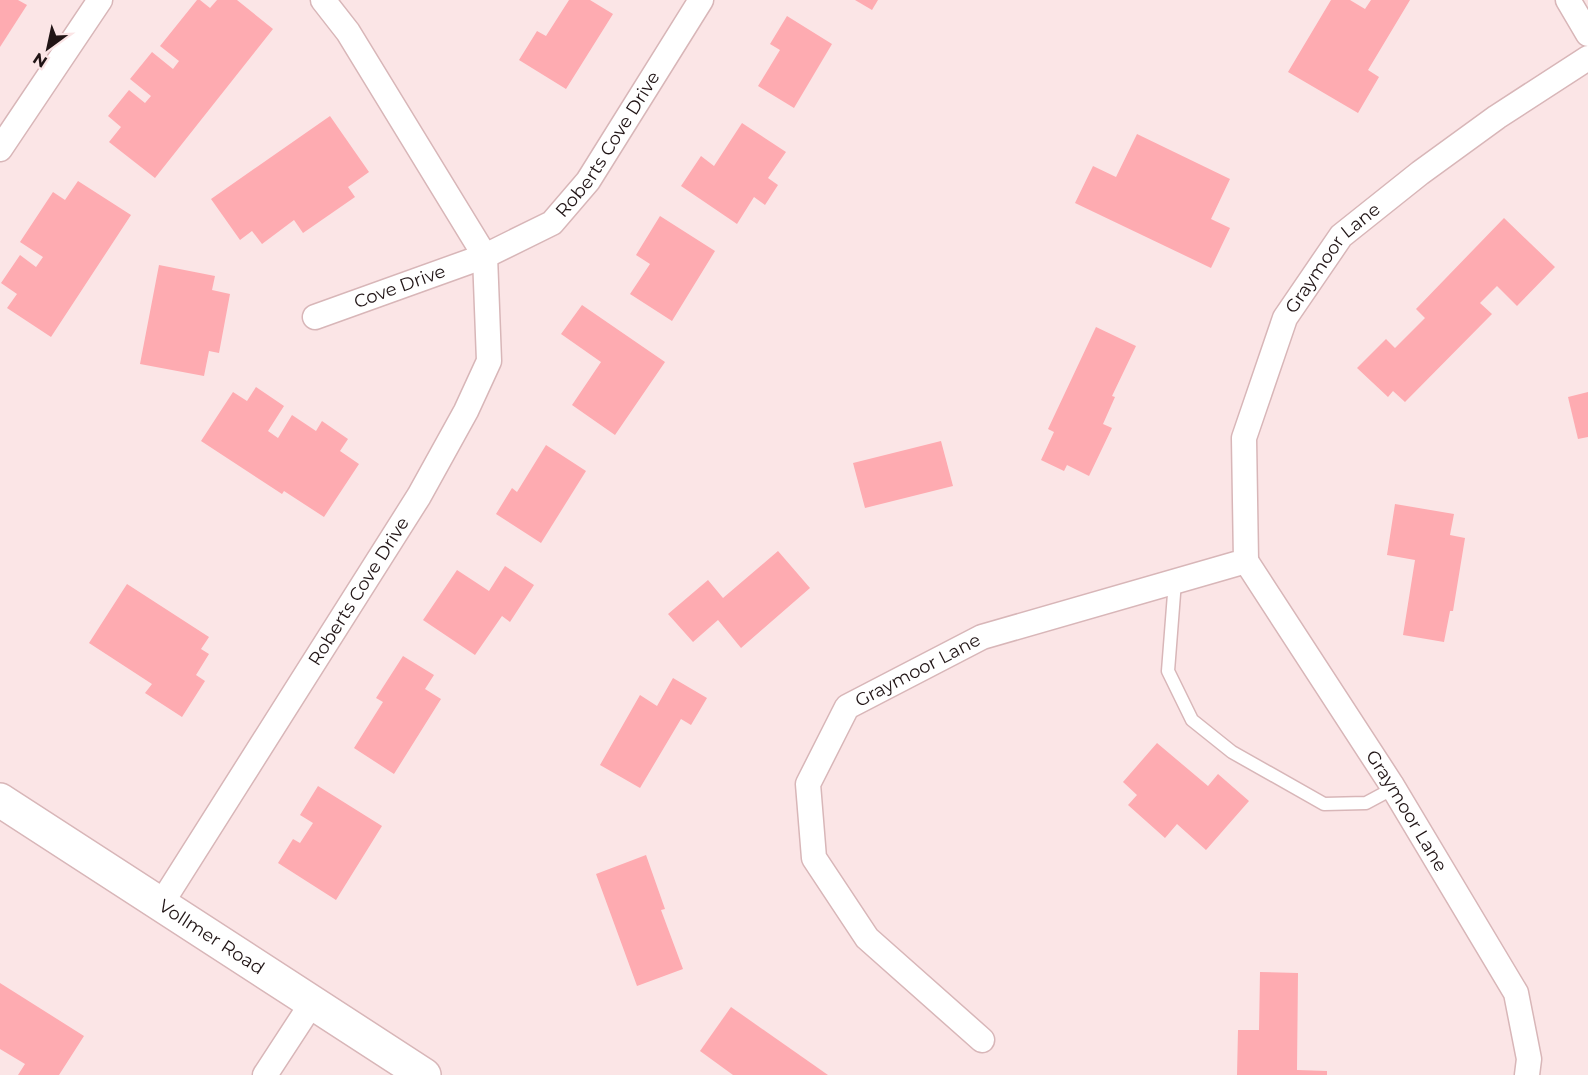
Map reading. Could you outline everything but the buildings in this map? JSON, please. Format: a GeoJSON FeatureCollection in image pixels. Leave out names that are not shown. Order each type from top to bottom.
{"type":"FeatureCollection","features":[{"type":"Feature","properties":{"kind":"main road","name":"Vollmer Road"},"geometry":{"type":"LineString","coordinates":[[0,800],[424,1075]]}},
{"type":"Feature","properties":{"kind":"street"},"geometry":{"type":"LineString","coordinates":[[0,149],[100,0]]}},
{"type":"Feature","properties":{"kind":"street","name":"Roberts Cove Drive"},"geometry":{"type":"LineString","coordinates":[[161,904],[419,496],[489,361],[485,256],[432,171],[400,114],[354,42],[323,0]]}},
{"type":"Feature","properties":{"kind":"street","name":"Roberts Cove Drive"},"geometry":{"type":"LineString","coordinates":[[485,256],[552,223],[588,182],[701,0]]}},
{"type":"Feature","properties":{"kind":"street"},"geometry":{"type":"LineString","coordinates":[[1568,0],[1588,34]]}},
{"type":"Feature","properties":{"kind":"street","name":"Graymoor Lane"},"geometry":{"type":"LineString","coordinates":[[1527,1075],[1529,1059],[1516,993],[1394,789],[1246,561],[1244,438],[1285,318],[1341,236],[1420,173],[1497,117],[1588,58]]}},
{"type":"Feature","properties":{"kind":"street","name":"Cove Drive"},"geometry":{"type":"LineString","coordinates":[[315,317],[485,256]]}},
{"type":"Feature","properties":{"kind":"street","name":"Graymoor Lane"},"geometry":{"type":"LineString","coordinates":[[982,1040],[867,938],[814,858],[808,784],[846,707],[982,637],[1246,561]]}},
{"type":"Feature","properties":{"kind":"street"},"geometry":{"type":"LineString","coordinates":[[265,1075],[312,1003]]}},
{"type":"Feature","properties":{"kind":"lane"},"geometry":{"type":"LineString","coordinates":[[1175,582],[1168,671],[1192,720],[1232,752],[1324,804],[1366,803],[1394,789]]}}]}
